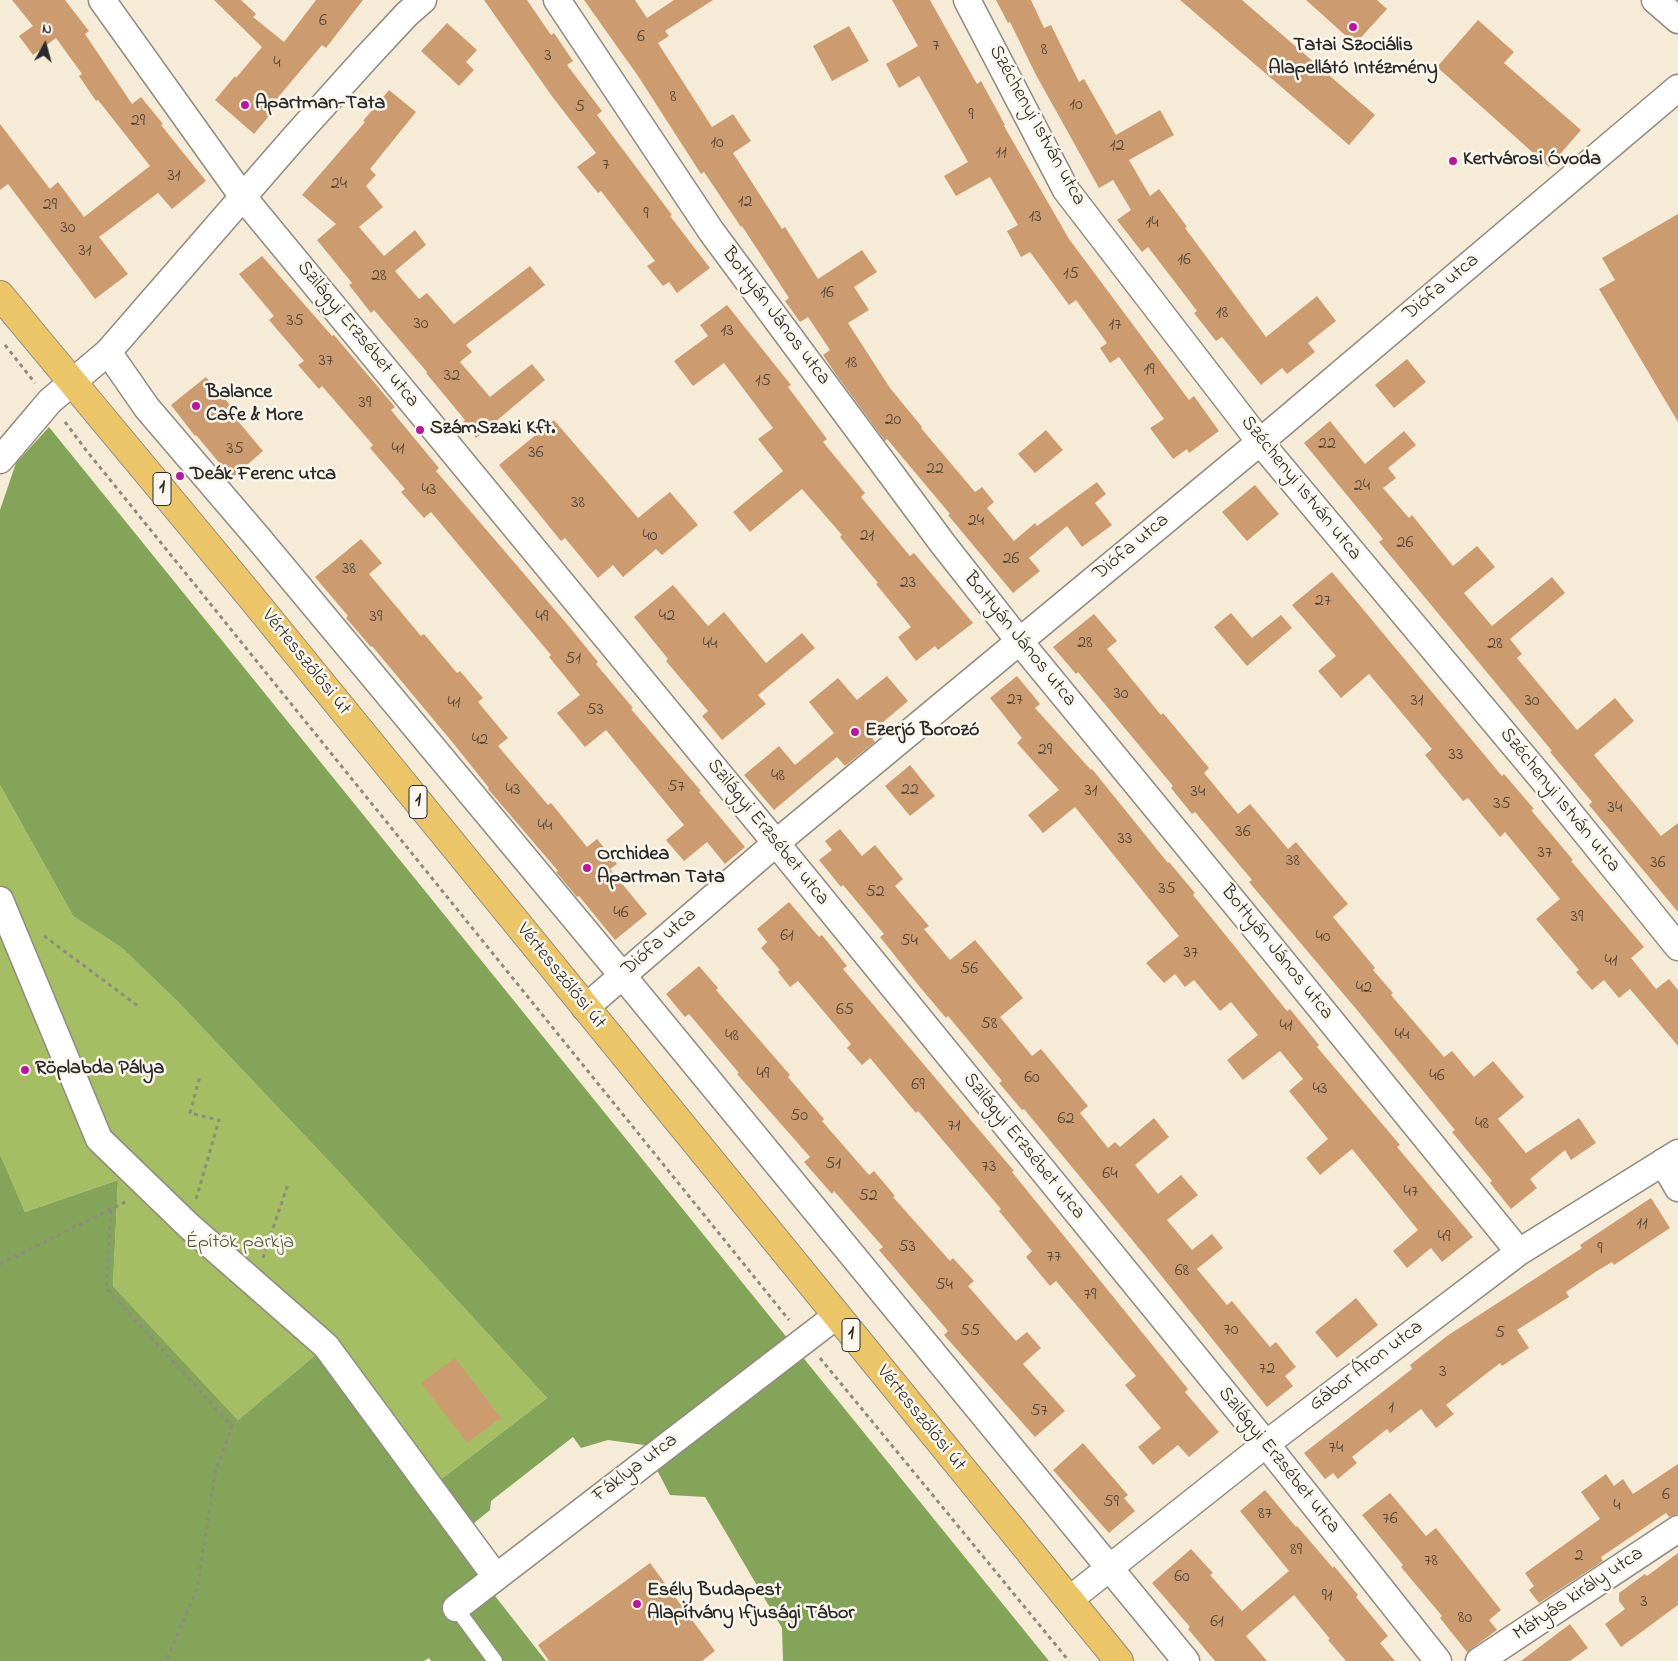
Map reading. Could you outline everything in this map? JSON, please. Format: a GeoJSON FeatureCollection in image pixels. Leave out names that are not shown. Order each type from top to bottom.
{"type":"FeatureCollection","features":[{"type":"Feature","properties":{"kind":"main road","name":"Vértesszőlősi út"},"geometry":{"type":"LineString","coordinates":[[0,295],[251,597],[1119,1661]]}},
{"type":"Feature","properties":{"kind":"street","name":"Szilágyi Erzsébet utca"},"geometry":{"type":"LineString","coordinates":[[102,0],[243,197],[776,843],[1266,1444],[1438,1661]]}},
{"type":"Feature","properties":{"kind":"street"},"geometry":{"type":"LineString","coordinates":[[0,460],[50,401],[108,352],[365,59],[407,14],[423,0]]}},
{"type":"Feature","properties":{"kind":"street","name":"Bottyán János utca"},"geometry":{"type":"LineString","coordinates":[[557,0],[710,231],[943,544],[1020,642],[1519,1252]]}},
{"type":"Feature","properties":{"kind":"street","name":"Széchenyi István utca"},"geometry":{"type":"LineString","coordinates":[[967,0],[1066,190],[1260,442],[1544,781],[1678,948]]}},
{"type":"Feature","properties":{"kind":"street"},"geometry":{"type":"LineString","coordinates":[[1655,0],[1678,20]]}},
{"type":"Feature","properties":{"kind":"street","name":"Diófa utca"},"geometry":{"type":"LineString","coordinates":[[585,1008],[776,843],[1260,442],[1678,88]]}},
{"type":"Feature","properties":{"kind":"street"},"geometry":{"type":"LineString","coordinates":[[108,352],[147,408],[265,546],[622,976],[1186,1661]]}},
{"type":"Feature","properties":{"kind":"street"},"geometry":{"type":"LineString","coordinates":[[0,900],[99,1139],[188,1226],[326,1346],[496,1577]]}},
{"type":"Feature","properties":{"kind":"street"},"geometry":{"type":"LineString","coordinates":[[1670,1158],[1678,1188]]}},
{"type":"Feature","properties":{"kind":"street","name":"Gábor Áron utca"},"geometry":{"type":"LineString","coordinates":[[1069,1600],[1266,1444],[1519,1252],[1670,1158]]}},
{"type":"Feature","properties":{"kind":"street","name":"Fáklya utca"},"geometry":{"type":"LineString","coordinates":[[463,1618],[496,1577],[836,1316]]}},
{"type":"Feature","properties":{"kind":"street","name":"Mátyás király utca"},"geometry":{"type":"LineString","coordinates":[[1479,1661],[1678,1529]]}},
{"type":"Feature","properties":{"kind":"lane"},"geometry":{"type":"LineString","coordinates":[[463,1618],[495,1661]]}},
{"type":"Feature","properties":{"kind":"path"},"geometry":{"type":"LineString","coordinates":[[0,338],[86,450],[805,1340],[1069,1661]]}},
{"type":"Feature","properties":{"kind":"path"},"geometry":{"type":"LineString","coordinates":[[42,935],[138,1006]]}},
{"type":"Feature","properties":{"kind":"path"},"geometry":{"type":"LineString","coordinates":[[188,1226],[219,1120],[190,1113],[200,1076]]}},
{"type":"Feature","properties":{"kind":"path"},"geometry":{"type":"LineString","coordinates":[[255,1283],[288,1184]]}},
{"type":"Feature","properties":{"kind":"path"},"geometry":{"type":"LineString","coordinates":[[0,1264],[150,1189]]}},
{"type":"Feature","properties":{"kind":"path"},"geometry":{"type":"LineString","coordinates":[[111,1210],[106,1288],[232,1426],[216,1469],[198,1589],[166,1661]]}},
{"type":"Feature","properties":{"kind":"green space"},"geometry":{"type":"Polygon","coordinates":[[[49,427],[1049,1661],[783,1661],[782,1628],[705,1497],[670,1495],[644,1445],[608,1440],[581,1448],[573,1437],[491,1501],[490,1510],[452,1541],[546,1661],[431,1661],[429,1658],[424,1661],[0,1661],[0,1154],[25,1212],[118,1180],[113,1286],[238,1420],[319,1352],[431,1487],[547,1398],[340,1173],[179,1003],[122,948],[73,916],[0,785],[0,510],[16,463],[49,427]]]}},
{"type":"Feature","properties":{"kind":"green space","name":"Építők parkja"},"geometry":{"type":"Polygon","coordinates":[[[0,785],[73,916],[122,948],[179,1003],[340,1173],[547,1398],[431,1487],[319,1352],[238,1420],[113,1286],[118,1180],[25,1212],[0,1154],[0,785]]]}},
{"type":"Feature","properties":{"kind":"building"},"geometry":{"type":"Polygon","coordinates":[[[12,0],[65,0],[89,31],[85,34],[132,104],[141,97],[206,181],[172,209],[158,193],[99,237],[128,274],[95,299],[8,184],[0,190],[0,124],[50,189],[58,182],[84,217],[150,166],[98,100],[96,101],[79,76],[82,74],[56,38],[33,55],[19,36],[33,26],[12,0]]]}},
{"type":"Feature","properties":{"kind":"building"},"geometry":{"type":"Polygon","coordinates":[[[214,0],[241,0],[256,14],[253,17],[284,42],[316,0],[363,0],[326,48],[322,45],[270,107],[274,110],[254,134],[215,100],[262,47],[214,0]]]}},
{"type":"Feature","properties":{"kind":"building"},"geometry":{"type":"Polygon","coordinates":[[[484,0],[527,0],[551,35],[554,33],[573,61],[567,65],[602,111],[597,115],[710,268],[677,293],[669,282],[663,286],[647,266],[655,261],[601,191],[598,193],[577,167],[596,153],[554,99],[484,0]]]}},
{"type":"Feature","properties":{"kind":"building"},"geometry":{"type":"Polygon","coordinates":[[[584,0],[635,0],[647,18],[674,0],[713,0],[665,31],[669,36],[658,43],[712,127],[733,114],[751,141],[733,153],[782,229],[785,227],[818,279],[862,250],[877,272],[854,287],[869,310],[848,323],[890,388],[975,492],[982,487],[994,502],[987,508],[1014,541],[1035,523],[1037,526],[1097,482],[1106,494],[1095,503],[1112,525],[1082,547],[1067,526],[1029,558],[1040,571],[1013,593],[887,439],[885,441],[835,373],[823,355],[830,350],[808,317],[800,322],[785,301],[789,298],[742,226],[704,172],[701,174],[638,76],[584,0]]]}},
{"type":"Feature","properties":{"kind":"building"},"geometry":{"type":"Polygon","coordinates":[[[892,0],[930,0],[977,84],[981,81],[1004,126],[1069,239],[1189,400],[1194,396],[1219,431],[1189,453],[1187,449],[1173,459],[1150,428],[1164,419],[1119,357],[1110,363],[1100,348],[1107,343],[1076,300],[1069,305],[1030,252],[1021,257],[1007,231],[1018,225],[990,177],[956,196],[944,176],[968,162],[919,76],[899,88],[886,64],[918,46],[892,0]]]}},
{"type":"Feature","properties":{"kind":"building"},"geometry":{"type":"Polygon","coordinates":[[[996,0],[1031,0],[1044,28],[1051,25],[1079,82],[1084,79],[1116,135],[1160,110],[1174,135],[1129,160],[1150,196],[1159,189],[1187,227],[1185,228],[1266,337],[1317,296],[1336,321],[1308,343],[1315,352],[1287,374],[1282,368],[1261,385],[1222,337],[1216,341],[1194,313],[1197,311],[1148,247],[1142,252],[1117,220],[1131,210],[1113,180],[1099,188],[1036,75],[1010,22],[1008,23],[996,0]]]}},
{"type":"Feature","properties":{"kind":"building"},"geometry":{"type":"Polygon","coordinates":[[[1180,0],[1242,0],[1375,115],[1349,145],[1180,0]]]}},
{"type":"Feature","properties":{"kind":"building","name":"Tatai Szociális Alapellátó Intézmény"},"geometry":{"type":"Polygon","coordinates":[[[1306,0],[1377,0],[1387,9],[1355,44],[1306,0]]]}},
{"type":"Feature","properties":{"kind":"building"},"geometry":{"type":"Polygon","coordinates":[[[1478,20],[1514,52],[1504,63],[1581,130],[1549,167],[1437,67],[1478,20]]]}},
{"type":"Feature","properties":{"kind":"building"},"geometry":{"type":"Polygon","coordinates":[[[447,23],[477,50],[466,62],[474,70],[459,86],[421,51],[447,23]]]}},
{"type":"Feature","properties":{"kind":"building"},"geometry":{"type":"Polygon","coordinates":[[[849,26],[869,61],[832,81],[813,46],[849,26]]]}},
{"type":"Feature","properties":{"kind":"building"},"geometry":{"type":"Polygon","coordinates":[[[389,90],[416,112],[370,169],[376,175],[366,186],[383,207],[359,227],[384,256],[415,230],[426,245],[395,271],[419,299],[427,293],[454,324],[530,266],[545,285],[466,345],[472,352],[460,362],[490,397],[532,364],[545,380],[476,438],[463,422],[465,420],[427,372],[374,310],[371,313],[349,285],[352,283],[317,240],[336,224],[302,195],[365,122],[363,121],[389,90]]]}},
{"type":"Feature","properties":{"kind":"building"},"geometry":{"type":"Polygon","coordinates":[[[1678,214],[1678,422],[1599,289],[1615,280],[1602,258],[1678,214]]]}},
{"type":"Feature","properties":{"kind":"building"},"geometry":{"type":"Polygon","coordinates":[[[262,256],[332,336],[334,335],[395,407],[391,410],[439,468],[436,471],[567,624],[598,662],[596,664],[633,708],[631,709],[701,791],[699,792],[745,847],[725,864],[707,842],[684,861],[666,840],[684,825],[606,730],[585,747],[557,713],[580,695],[549,657],[551,655],[431,512],[424,518],[401,492],[405,489],[370,448],[373,445],[322,386],[319,389],[298,365],[304,361],[269,320],[274,316],[239,274],[262,256]]]}},
{"type":"Feature","properties":{"kind":"building"},"geometry":{"type":"Polygon","coordinates":[[[727,305],[791,385],[788,387],[827,439],[823,442],[865,493],[861,497],[910,556],[914,553],[973,623],[938,650],[935,646],[916,661],[898,637],[911,627],[840,537],[842,535],[802,489],[750,532],[733,512],[783,471],[758,439],[773,428],[724,363],[693,386],[674,361],[708,336],[700,325],[727,305]]]}},
{"type":"Feature","properties":{"kind":"building"},"geometry":{"type":"Polygon","coordinates":[[[1407,359],[1426,382],[1394,408],[1375,385],[1407,359]]]}},
{"type":"Feature","properties":{"kind":"building"},"geometry":{"type":"Polygon","coordinates":[[[206,377],[230,405],[227,408],[263,451],[232,478],[171,405],[206,377]]]}},
{"type":"Feature","properties":{"kind":"building"},"geometry":{"type":"Polygon","coordinates":[[[554,420],[638,518],[670,492],[698,525],[662,555],[656,549],[623,577],[613,565],[598,578],[565,538],[561,541],[499,465],[554,420]]]}},
{"type":"Feature","properties":{"kind":"building"},"geometry":{"type":"Polygon","coordinates":[[[1330,421],[1365,464],[1404,431],[1416,445],[1388,468],[1396,478],[1383,488],[1409,518],[1412,515],[1453,566],[1477,546],[1495,567],[1464,593],[1492,626],[1552,577],[1565,593],[1510,639],[1522,654],[1517,658],[1577,730],[1615,698],[1634,721],[1594,755],[1661,836],[1678,823],[1678,912],[1589,805],[1592,802],[1550,752],[1552,751],[1379,542],[1383,539],[1304,443],[1330,421]]]}},
{"type":"Feature","properties":{"kind":"building"},"geometry":{"type":"Polygon","coordinates":[[[1046,430],[1063,450],[1035,473],[1018,454],[1046,430]]]}},
{"type":"Feature","properties":{"kind":"building"},"geometry":{"type":"Polygon","coordinates":[[[1255,485],[1279,514],[1247,541],[1222,512],[1255,485]]]}},
{"type":"Feature","properties":{"kind":"building"},"geometry":{"type":"Polygon","coordinates":[[[361,539],[382,563],[369,574],[421,636],[424,634],[457,673],[460,671],[483,698],[478,702],[508,738],[498,746],[548,805],[551,803],[587,847],[597,839],[617,864],[610,869],[647,914],[615,940],[579,896],[577,897],[556,872],[558,871],[488,789],[453,743],[372,646],[346,618],[348,616],[315,577],[361,539]]]}},
{"type":"Feature","properties":{"kind":"building"},"geometry":{"type":"Polygon","coordinates":[[[1332,572],[1502,776],[1504,774],[1534,809],[1531,810],[1573,860],[1571,861],[1644,947],[1631,958],[1656,989],[1669,979],[1678,990],[1678,1046],[1630,989],[1619,998],[1604,980],[1592,990],[1576,972],[1579,970],[1536,919],[1560,899],[1505,832],[1500,837],[1468,798],[1463,801],[1425,755],[1432,749],[1369,674],[1341,698],[1318,671],[1336,656],[1292,605],[1332,572]]]}},
{"type":"Feature","properties":{"kind":"building"},"geometry":{"type":"Polygon","coordinates":[[[673,585],[708,626],[724,612],[766,663],[802,633],[815,648],[758,695],[766,704],[722,740],[702,716],[708,711],[666,661],[668,659],[634,617],[673,585]]]}},
{"type":"Feature","properties":{"kind":"building"},"geometry":{"type":"Polygon","coordinates":[[[1231,613],[1252,638],[1281,615],[1292,628],[1247,666],[1214,627],[1231,613]]]}},
{"type":"Feature","properties":{"kind":"building"},"geometry":{"type":"Polygon","coordinates":[[[1094,614],[1117,641],[1107,649],[1161,715],[1163,713],[1209,768],[1204,773],[1238,814],[1250,804],[1288,849],[1296,842],[1348,904],[1333,917],[1375,968],[1373,970],[1393,993],[1391,995],[1444,1057],[1452,1051],[1474,1077],[1493,1061],[1524,1097],[1498,1119],[1526,1153],[1579,1118],[1596,1143],[1571,1160],[1565,1150],[1530,1179],[1537,1188],[1511,1209],[1490,1183],[1492,1181],[1452,1132],[1455,1130],[1249,882],[1252,880],[1195,812],[1192,814],[1171,788],[1173,786],[1078,672],[1076,674],[1053,647],[1094,614]]]}},
{"type":"Feature","properties":{"kind":"building"},"geometry":{"type":"Polygon","coordinates":[[[887,676],[908,701],[869,734],[875,742],[845,766],[837,757],[774,810],[744,775],[779,746],[795,765],[834,733],[809,702],[838,678],[857,700],[887,676]]]}},
{"type":"Feature","properties":{"kind":"building"},"geometry":{"type":"Polygon","coordinates":[[[1017,676],[1040,704],[1035,708],[1092,769],[1168,863],[1195,893],[1193,895],[1287,1011],[1290,1009],[1319,1045],[1317,1047],[1400,1145],[1397,1147],[1473,1237],[1442,1262],[1431,1248],[1407,1268],[1393,1251],[1418,1230],[1352,1149],[1320,1175],[1306,1158],[1328,1139],[1289,1091],[1303,1079],[1280,1051],[1243,1080],[1227,1060],[1258,1035],[1231,1002],[1220,1011],[1194,980],[1185,987],[1175,974],[1164,983],[1146,963],[1179,936],[1075,807],[1043,833],[1028,815],[1059,790],[1017,743],[1022,738],[990,698],[1017,676]]]}},
{"type":"Feature","properties":{"kind":"building"},"geometry":{"type":"Polygon","coordinates":[[[910,765],[935,796],[910,816],[885,786],[910,765]]]}},
{"type":"Feature","properties":{"kind":"building"},"geometry":{"type":"Polygon","coordinates":[[[840,829],[862,856],[875,845],[903,879],[895,886],[929,926],[924,929],[950,960],[975,940],[1023,998],[1000,1017],[1032,1056],[1041,1049],[1088,1106],[1080,1113],[1108,1148],[1115,1142],[1120,1147],[1154,1118],[1169,1137],[1135,1165],[1158,1194],[1181,1175],[1198,1195],[1167,1220],[1192,1250],[1212,1234],[1223,1248],[1197,1269],[1227,1305],[1232,1301],[1270,1347],[1276,1342],[1296,1367],[1285,1376],[1293,1386],[1267,1407],[1024,1109],[1022,1110],[999,1083],[1002,1081],[948,1016],[946,1018],[919,986],[880,937],[884,934],[843,885],[841,887],[819,860],[832,850],[825,841],[840,829]]]}},
{"type":"Feature","properties":{"kind":"building"},"geometry":{"type":"Polygon","coordinates":[[[789,902],[819,937],[822,935],[847,966],[843,969],[1014,1171],[1012,1172],[1188,1389],[1185,1392],[1219,1432],[1189,1457],[1178,1445],[1153,1465],[1138,1447],[1161,1428],[1125,1385],[1136,1376],[1056,1281],[1050,1286],[1026,1257],[1032,1251],[999,1211],[1001,1209],[918,1111],[916,1113],[870,1058],[862,1065],[847,1048],[851,1044],[798,981],[790,987],[778,972],[780,970],[761,948],[767,942],[757,929],[789,902]]]}},
{"type":"Feature","properties":{"kind":"building"},"geometry":{"type":"Polygon","coordinates":[[[699,966],[718,988],[716,990],[790,1075],[788,1077],[824,1119],[822,1121],[869,1175],[874,1171],[895,1196],[893,1197],[950,1261],[953,1258],[974,1281],[968,1286],[1016,1341],[1027,1332],[1041,1348],[1023,1364],[1065,1411],[1035,1437],[944,1335],[948,1331],[879,1250],[883,1247],[834,1191],[832,1194],[804,1162],[810,1157],[737,1074],[739,1073],[689,1014],[685,1017],[666,994],[699,966]]]}},
{"type":"Feature","properties":{"kind":"building"},"geometry":{"type":"Polygon","coordinates":[[[1651,1198],[1670,1228],[1614,1265],[1612,1262],[1597,1271],[1566,1292],[1569,1297],[1517,1330],[1529,1348],[1502,1366],[1500,1363],[1446,1405],[1454,1414],[1436,1428],[1421,1409],[1390,1433],[1387,1429],[1352,1457],[1357,1463],[1338,1479],[1333,1473],[1325,1479],[1304,1453],[1412,1369],[1410,1365],[1447,1336],[1582,1248],[1580,1245],[1651,1198]]]}},
{"type":"Feature","properties":{"kind":"building"},"geometry":{"type":"Polygon","coordinates":[[[1356,1298],[1378,1325],[1337,1358],[1315,1332],[1356,1298]]]}},
{"type":"Feature","properties":{"kind":"building"},"geometry":{"type":"Polygon","coordinates":[[[455,1358],[501,1418],[467,1443],[421,1383],[455,1358]]]}},
{"type":"Feature","properties":{"kind":"building"},"geometry":{"type":"Polygon","coordinates":[[[1083,1443],[1128,1495],[1124,1498],[1135,1511],[1109,1533],[1053,1470],[1083,1443]]]}},
{"type":"Feature","properties":{"kind":"building"},"geometry":{"type":"Polygon","coordinates":[[[1678,1464],[1678,1514],[1669,1517],[1666,1513],[1601,1557],[1603,1561],[1539,1603],[1529,1590],[1534,1586],[1525,1573],[1600,1519],[1581,1492],[1606,1474],[1614,1486],[1623,1479],[1633,1494],[1678,1464]]]}},
{"type":"Feature","properties":{"kind":"building"},"geometry":{"type":"Polygon","coordinates":[[[1265,1490],[1358,1595],[1356,1597],[1388,1636],[1380,1643],[1395,1661],[1346,1661],[1294,1595],[1246,1636],[1267,1661],[1215,1661],[1188,1629],[1190,1627],[1152,1583],[1191,1549],[1213,1573],[1210,1575],[1242,1611],[1289,1571],[1240,1511],[1265,1490]]]}},
{"type":"Feature","properties":{"kind":"building"},"geometry":{"type":"Polygon","coordinates":[[[1390,1493],[1426,1536],[1436,1528],[1501,1610],[1489,1620],[1497,1630],[1467,1652],[1440,1618],[1442,1616],[1401,1567],[1403,1565],[1362,1515],[1390,1493]]]}},
{"type":"Feature","properties":{"kind":"building"},"geometry":{"type":"Polygon","coordinates":[[[1678,1553],[1678,1605],[1621,1647],[1605,1624],[1625,1609],[1619,1601],[1619,1593],[1645,1574],[1647,1576],[1678,1553]]]}},
{"type":"Feature","properties":{"kind":"building","name":"Esély Budapest Alapítvány Ifjusági Tábor"},"geometry":{"type":"Polygon","coordinates":[[[650,1563],[715,1651],[702,1661],[549,1661],[538,1645],[650,1563]]]}},
{"type":"Feature","properties":{"kind":"building"},"geometry":{"type":"Polygon","coordinates":[[[1570,1624],[1588,1648],[1570,1661],[1521,1661],[1570,1624]]]}},
{"type":"Feature","properties":{"kind":"place","name":"Tatai Szociális Alapellátó Intézmény"},"geometry":{"type":"Point","coordinates":[1353,27]}},
{"type":"Feature","properties":{"kind":"place","name":"Apartman-Tata"},"geometry":{"type":"Point","coordinates":[245,105]}},
{"type":"Feature","properties":{"kind":"place","name":"Kertvárosi Óvoda"},"geometry":{"type":"Point","coordinates":[1453,161]}},
{"type":"Feature","properties":{"kind":"place","name":"Balance Cafe & More"},"geometry":{"type":"Point","coordinates":[196,406]}},
{"type":"Feature","properties":{"kind":"place","name":"SzámSzaki Kft."},"geometry":{"type":"Point","coordinates":[420,430]}},
{"type":"Feature","properties":{"kind":"place","name":"Deák Ferenc utca"},"geometry":{"type":"Point","coordinates":[180,476]}},
{"type":"Feature","properties":{"kind":"place","name":"Ezerjó Borozó"},"geometry":{"type":"Point","coordinates":[855,732]}},
{"type":"Feature","properties":{"kind":"place","name":"Orchidea Apartman Tata"},"geometry":{"type":"Point","coordinates":[587,868]}},
{"type":"Feature","properties":{"kind":"place","name":"Röplabda Pálya"},"geometry":{"type":"Point","coordinates":[25,1070]}},
{"type":"Feature","properties":{"kind":"place","name":"Esély Budapest Alapítvány Ifjusági Tábor"},"geometry":{"type":"Point","coordinates":[637,1604]}}]}
